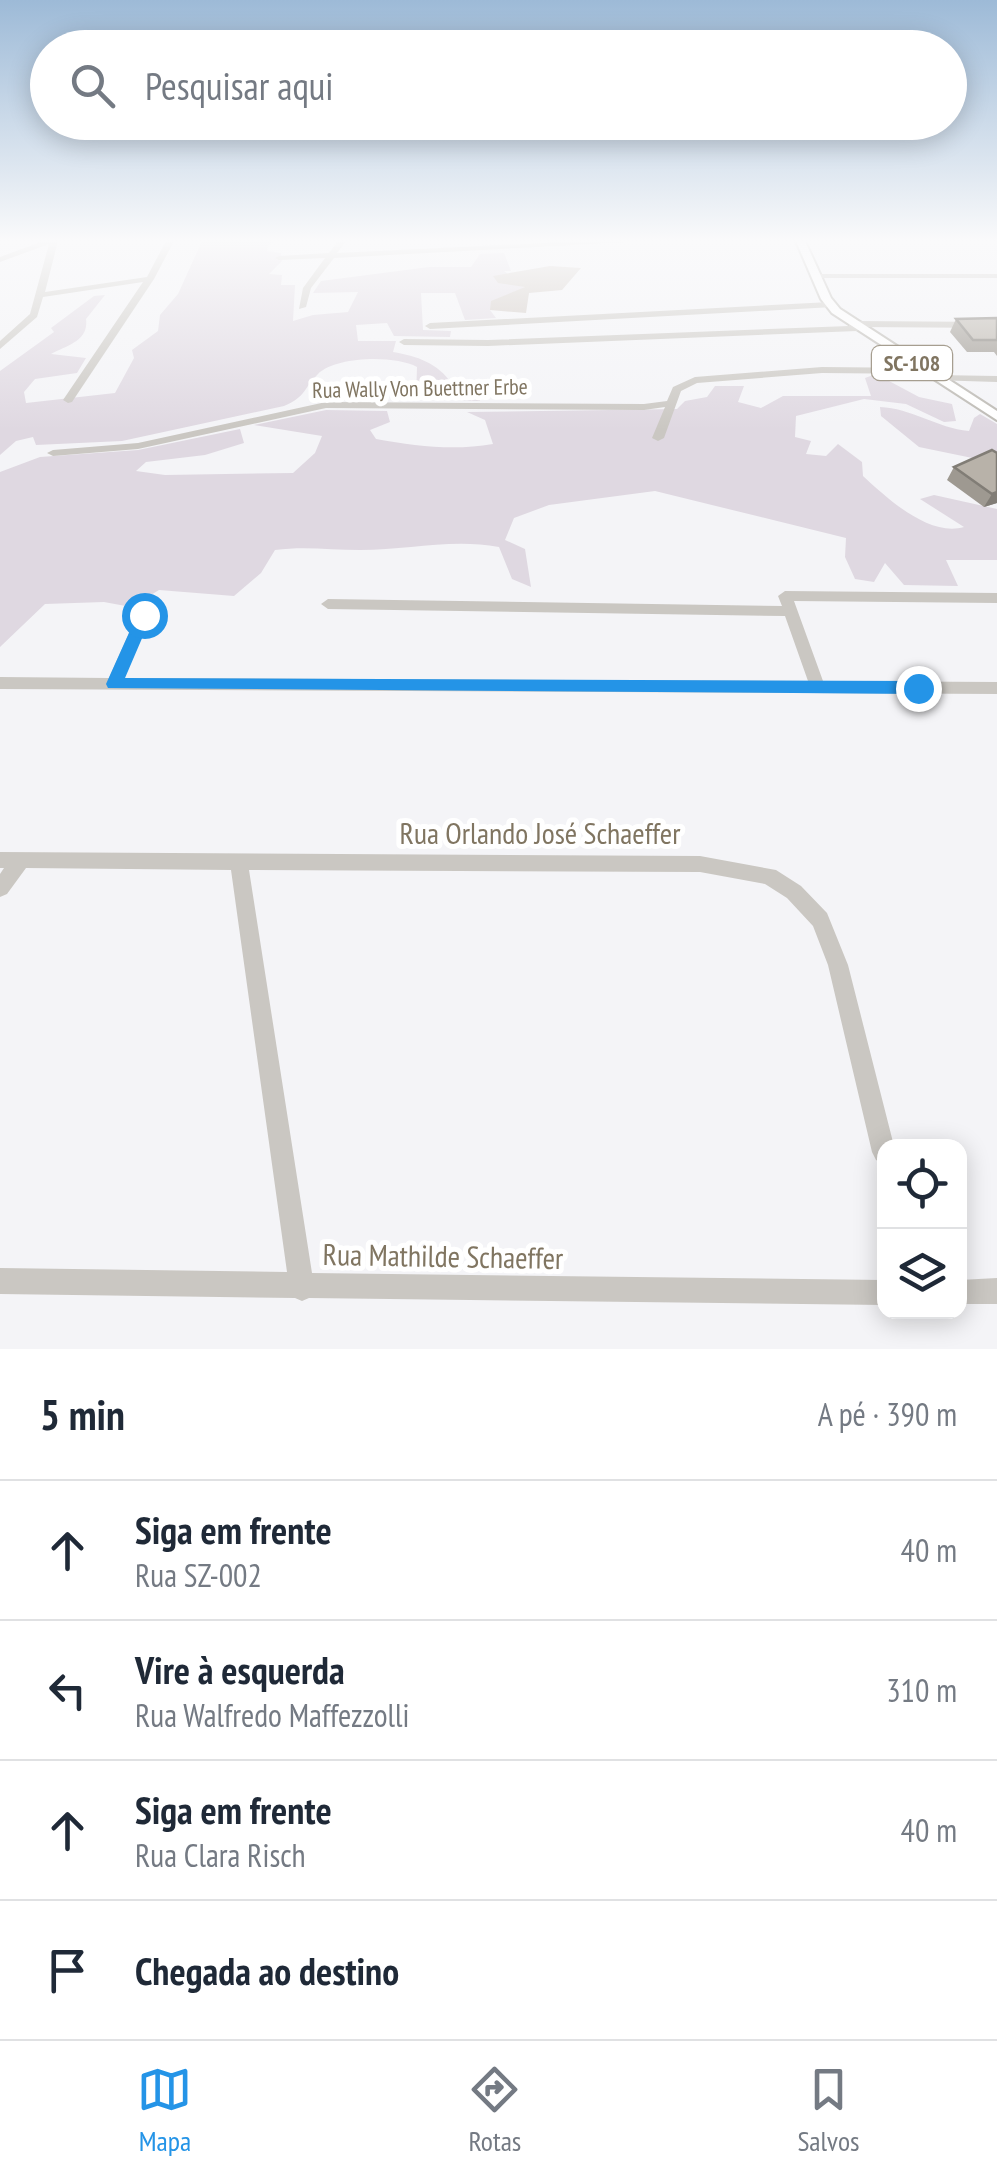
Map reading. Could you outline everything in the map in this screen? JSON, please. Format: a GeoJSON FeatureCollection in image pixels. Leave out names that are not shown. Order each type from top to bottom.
{"type":"FeatureCollection","features":[{"type":"Feature","properties":{"kind":"main road","name":"SC-108"},"geometry":{"type":"LineString","coordinates":[[830,305],[854,326],[997,416]]}},
{"type":"Feature","properties":{"kind":"street"},"geometry":{"type":"LineString","coordinates":[[0,346],[29,322],[36,304]]}},
{"type":"Feature","properties":{"kind":"street"},"geometry":{"type":"LineString","coordinates":[[68,400],[133,304]]}},
{"type":"Feature","properties":{"kind":"street"},"geometry":{"type":"LineString","coordinates":[[430,326],[830,305]]}},
{"type":"Feature","properties":{"kind":"street"},"geometry":{"type":"LineString","coordinates":[[404,342],[488,343],[854,326],[997,325]]}},
{"type":"Feature","properties":{"kind":"street"},"geometry":{"type":"LineString","coordinates":[[658,438],[677,389],[695,380],[822,370],[924,371]]}},
{"type":"Feature","properties":{"kind":"street"},"geometry":{"type":"LineString","coordinates":[[936,378],[997,378]]}},
{"type":"Feature","properties":{"kind":"street","name":"Rua Wally Von Buettner Erbe"},"geometry":{"type":"LineString","coordinates":[[53,452],[138,446],[326,405],[644,407],[672,403]]}},
{"type":"Feature","properties":{"kind":"street"},"geometry":{"type":"LineString","coordinates":[[817,686],[786,596],[997,598]]}},
{"type":"Feature","properties":{"kind":"street"},"geometry":{"type":"LineString","coordinates":[[328,604],[790,610]]}},
{"type":"Feature","properties":{"kind":"street"},"geometry":{"type":"LineString","coordinates":[[114,684],[144,615]]}},
{"type":"Feature","properties":{"kind":"street"},"geometry":{"type":"LineString","coordinates":[[0,683],[997,688]]}},
{"type":"Feature","properties":{"kind":"street","name":"Rua Orlando José Schaeffer"},"geometry":{"type":"LineString","coordinates":[[0,860],[700,864],[769,876],[794,892],[820,920],[838,965],[881,1139]]}},
{"type":"Feature","properties":{"kind":"street"},"geometry":{"type":"LineString","coordinates":[[0,888],[22,860]]}},
{"type":"Feature","properties":{"kind":"street"},"geometry":{"type":"LineString","coordinates":[[239,863],[302,1288]]}},
{"type":"Feature","properties":{"kind":"street","name":"Rua Mathilde Schaeffer"},"geometry":{"type":"LineString","coordinates":[[0,1281],[877,1293]]}},
{"type":"Feature","properties":{"kind":"street"},"geometry":{"type":"LineString","coordinates":[[967,1292],[997,1291]]}},
{"type":"Feature","properties":{"kind":"shaded area"},"geometry":{"type":"Polygon","coordinates":[[[83,304],[98,304],[86,319],[80,337],[51,354],[86,358],[77,373],[35,379],[24,392],[26,403],[115,393],[134,358],[132,350],[158,331],[160,315],[169,304],[294,304],[293,321],[348,312],[352,304],[422,304],[423,330],[451,331],[450,337],[394,336],[387,323],[356,325],[358,341],[396,341],[393,352],[426,362],[452,384],[474,387],[480,401],[416,398],[417,367],[366,359],[327,368],[301,396],[284,406],[122,441],[36,445],[33,437],[16,441],[0,455],[0,371],[54,332],[51,328],[83,304]]]}},
{"type":"Feature","properties":{"kind":"shaded area"},"geometry":{"type":"Polygon","coordinates":[[[459,304],[499,304],[490,310],[496,318],[465,320],[459,304]]]}},
{"type":"Feature","properties":{"kind":"shaded area"},"geometry":{"type":"Polygon","coordinates":[[[491,304],[527,304],[526,313],[490,310],[491,304]]]}},
{"type":"Feature","properties":{"kind":"shaded area"},"geometry":{"type":"Polygon","coordinates":[[[876,374],[919,397],[952,404],[956,421],[944,422],[906,404],[864,399],[796,416],[795,437],[811,441],[806,454],[826,456],[838,444],[862,462],[863,476],[884,495],[910,514],[937,526],[964,527],[920,499],[934,495],[997,509],[997,560],[946,560],[958,586],[904,585],[885,563],[874,582],[855,579],[845,557],[846,538],[655,491],[549,505],[514,518],[505,540],[525,549],[531,587],[512,579],[499,547],[464,544],[378,550],[275,550],[261,573],[234,596],[159,590],[131,607],[104,602],[45,604],[0,647],[0,472],[40,457],[138,450],[240,429],[244,443],[205,455],[146,462],[136,471],[165,475],[293,473],[315,453],[322,436],[254,425],[326,410],[387,411],[390,422],[370,430],[376,439],[434,447],[478,446],[493,444],[485,420],[467,412],[677,409],[685,401],[707,397],[715,386],[744,386],[738,402],[761,408],[783,396],[871,396],[865,378],[876,374]]]}},
{"type":"Feature","properties":{"kind":"shaded area"},"geometry":{"type":"Polygon","coordinates":[[[880,407],[969,431],[980,414],[997,424],[997,468],[982,460],[919,447],[881,416],[880,407]]]}},
{"type":"Feature","properties":{"kind":"building"},"geometry":{"type":"Polygon","coordinates":[[[997,318],[997,340],[973,340],[956,319],[997,318]]]}},
{"type":"Feature","properties":{"kind":"building"},"geometry":{"type":"Polygon","coordinates":[[[992,450],[997,453],[997,492],[992,494],[954,467],[992,450]]]}},
{"type":"Feature","properties":{"kind":"route"},"geometry":{"type":"LineString","coordinates":[[144,615],[114,684],[918,688]]}}]}
